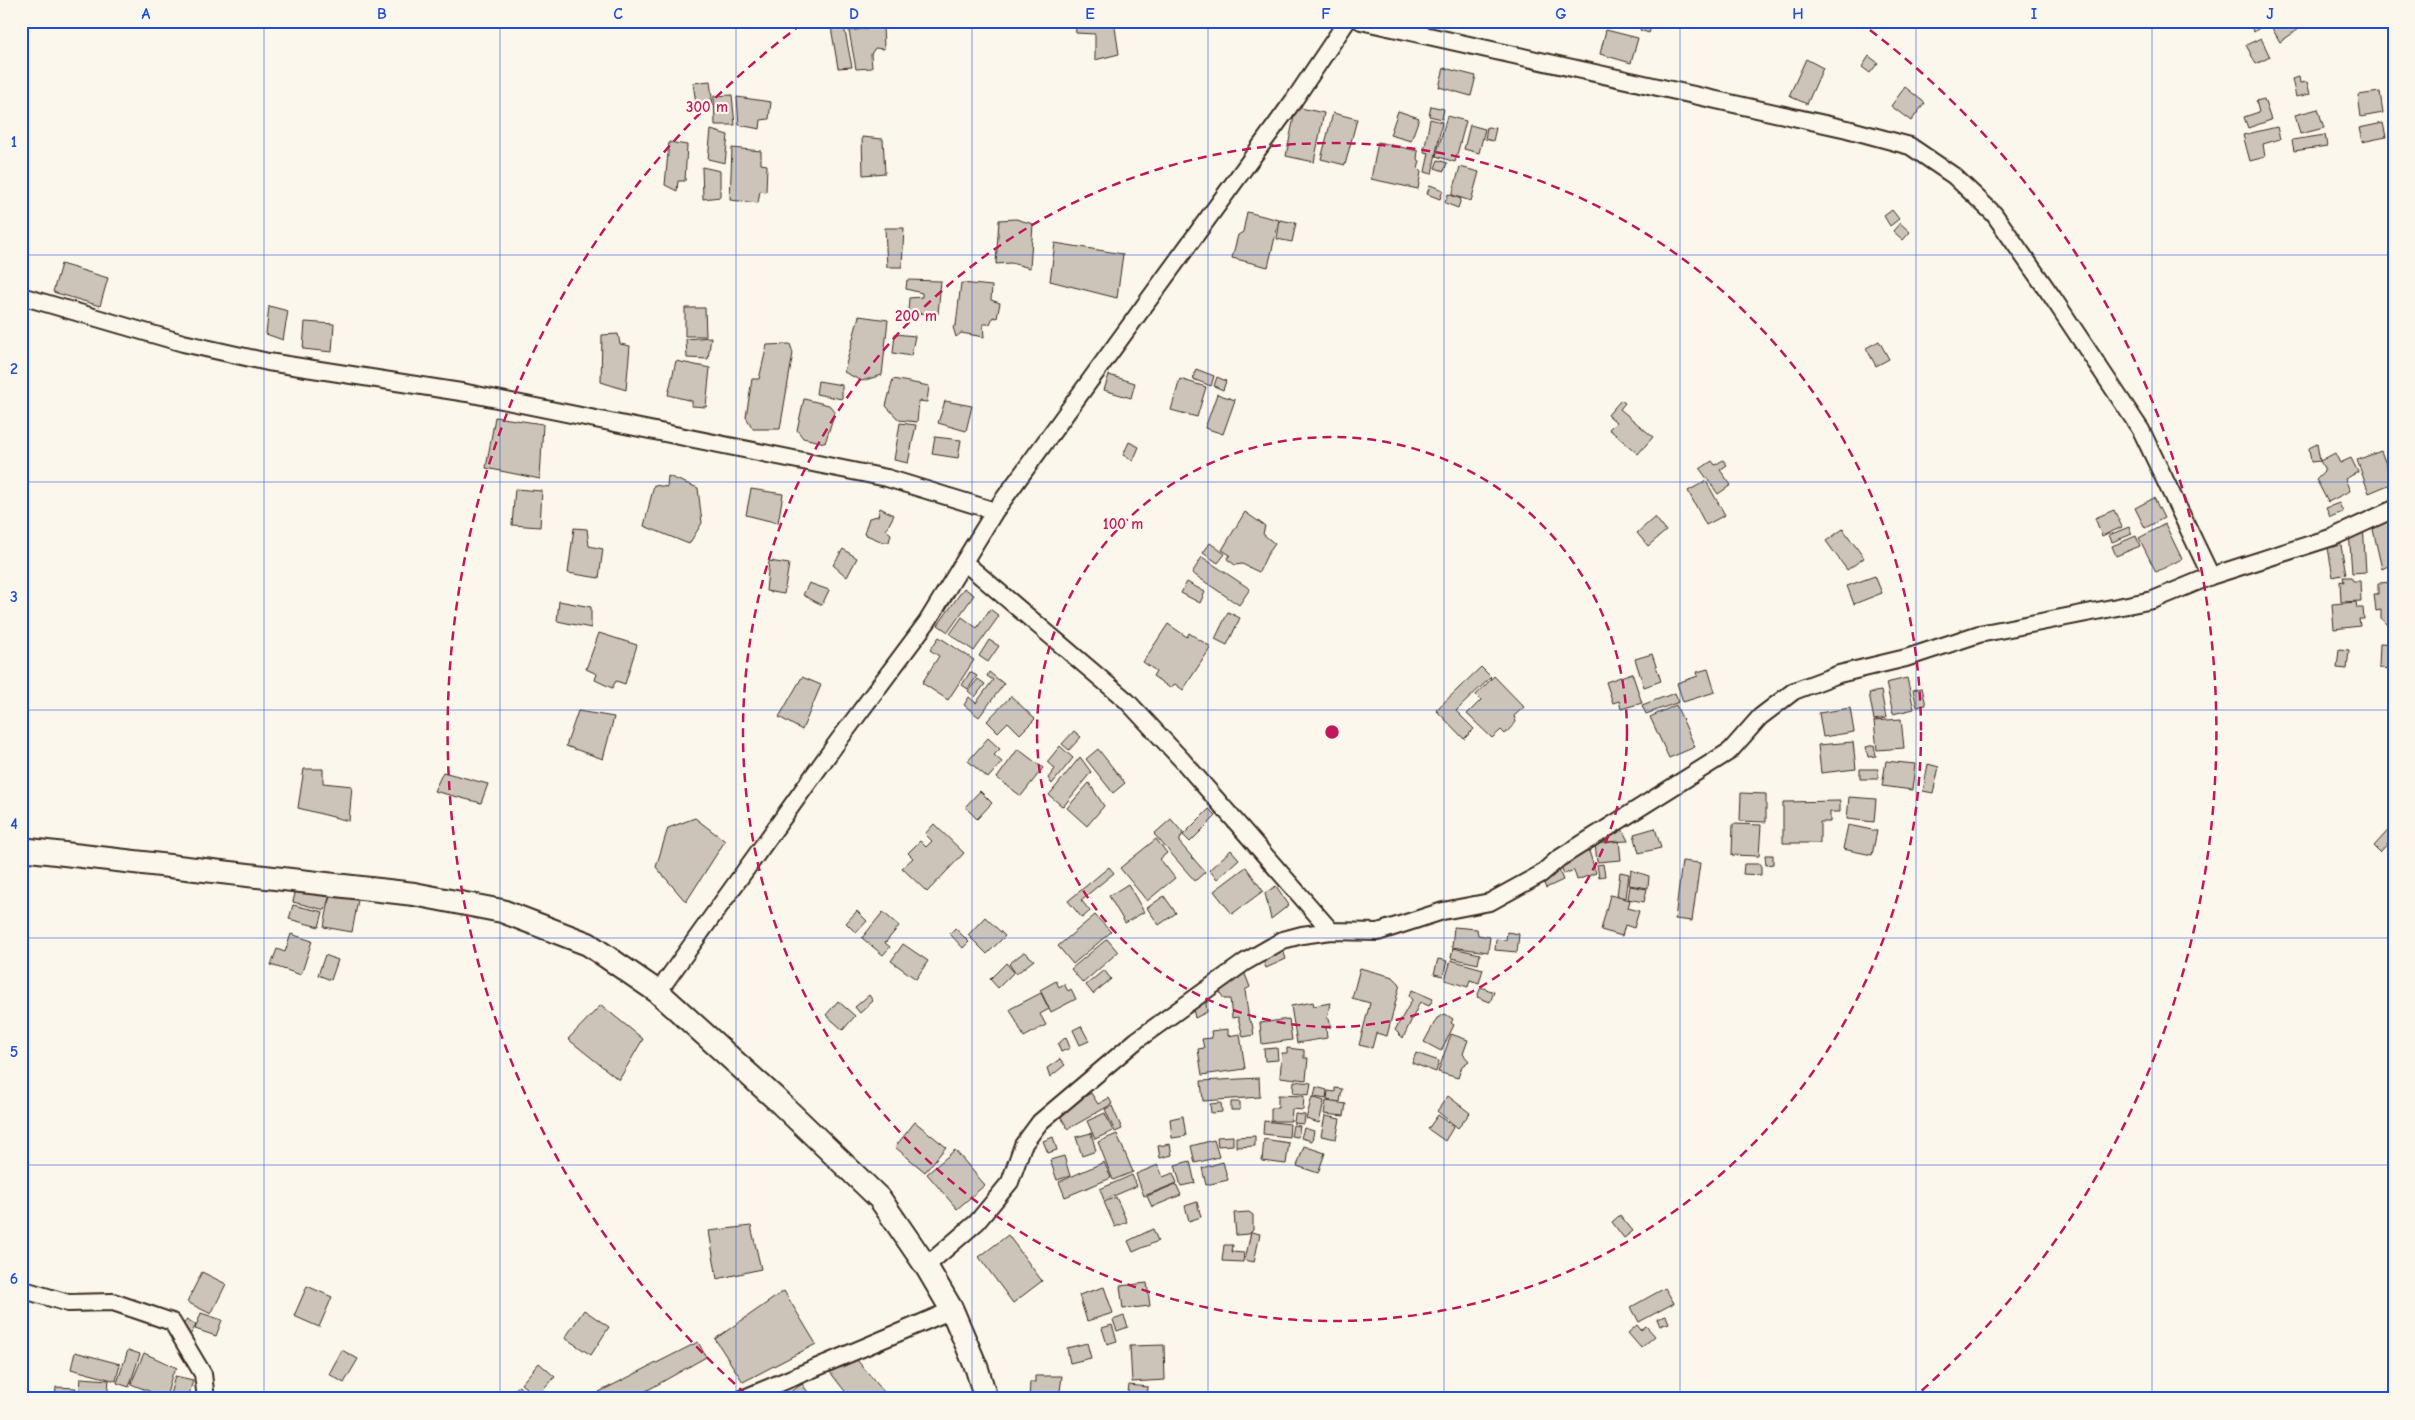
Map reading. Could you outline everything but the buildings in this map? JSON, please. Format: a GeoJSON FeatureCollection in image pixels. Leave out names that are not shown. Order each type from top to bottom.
{"type":"FeatureCollection","features":[{"type":"Feature","properties":{"kind":"main road"},"geometry":{"type":"LineString","coordinates":[[21,849],[414,894],[502,911],[588,944],[658,992],[776,1099],[880,1200],[926,1266],[952,1310],[977,1369],[986,1399]]}},
{"type":"Feature","properties":{"kind":"street"},"geometry":{"type":"LineString","coordinates":[[658,992],[927,622],[995,511],[1294,100],[1347,21]]}},
{"type":"Feature","properties":{"kind":"street"},"geometry":{"type":"LineString","coordinates":[[1361,21],[1847,129],[1910,146],[1954,176],[1994,214],[2053,298],[2141,430],[2211,576]]}},
{"type":"Feature","properties":{"kind":"street"},"geometry":{"type":"LineString","coordinates":[[21,296],[183,343],[249,358],[467,393],[888,478],[995,511]]}},
{"type":"Feature","properties":{"kind":"street"},"geometry":{"type":"LineString","coordinates":[[926,1266],[977,1222],[1010,1182],[1023,1145],[1040,1122],[1137,1040],[1245,962],[1283,940],[1331,930],[1378,932],[1443,911],[1490,902],[1541,874],[1558,858],[1730,751],[1760,717],[1794,691],[1839,674],[1906,658],[1979,634],[2153,600],[2211,576],[2333,537],[2394,509]]}},
{"type":"Feature","properties":{"kind":"street"},"geometry":{"type":"LineString","coordinates":[[964,562],[1127,701],[1182,760],[1331,930]]}},
{"type":"Feature","properties":{"kind":"street"},"geometry":{"type":"LineString","coordinates":[[21,1289],[68,1303],[113,1302],[172,1322],[203,1374],[206,1399]]}},
{"type":"Feature","properties":{"kind":"street"},"geometry":{"type":"LineString","coordinates":[[742,1399],[952,1310]]}}]}
